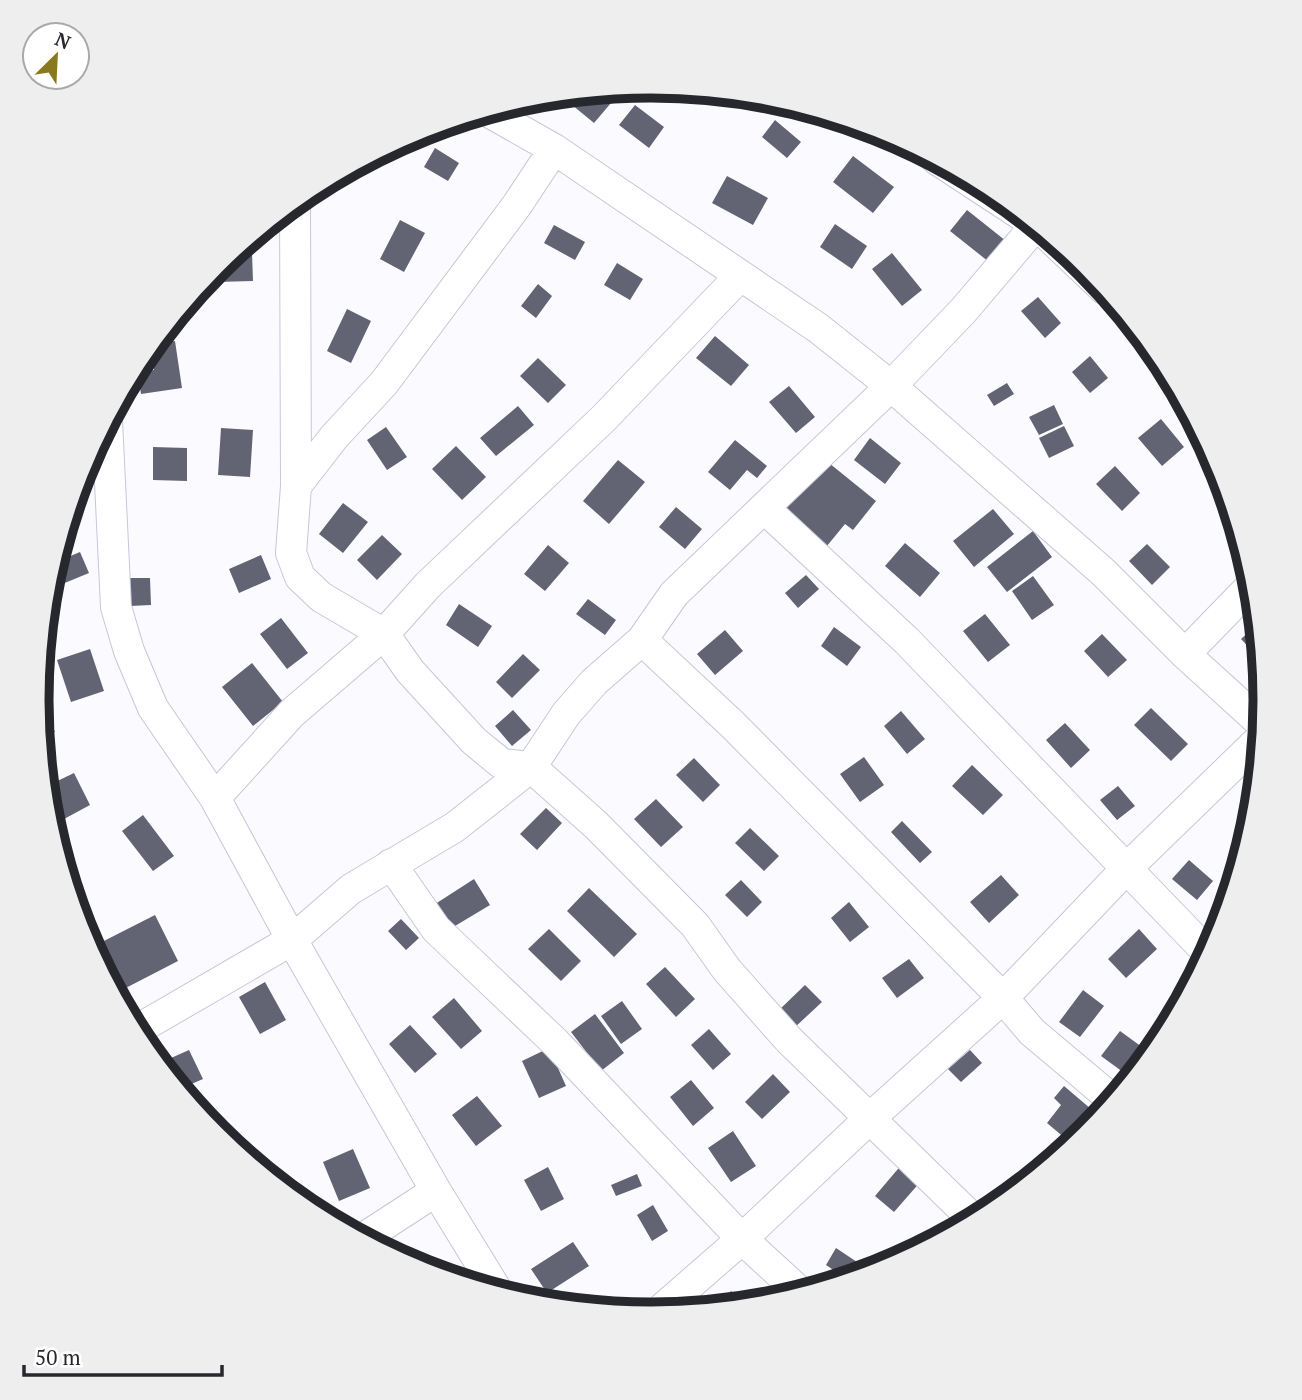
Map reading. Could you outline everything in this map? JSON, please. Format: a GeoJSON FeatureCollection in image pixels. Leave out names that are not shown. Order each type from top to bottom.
{"type":"FeatureCollection","features":[{"type":"Feature","properties":{"kind":"street"},"geometry":{"type":"LineString","coordinates":[[499,118],[554,149],[818,328],[891,386],[1103,572],[1185,654],[1253,716]]}},
{"type":"Feature","properties":{"kind":"street"},"geometry":{"type":"LineString","coordinates":[[296,486],[334,437],[384,383],[517,205],[554,149]]}},
{"type":"Feature","properties":{"kind":"street"},"geometry":{"type":"LineString","coordinates":[[295,215],[296,486],[291,553],[300,577],[321,597],[384,634],[410,671],[474,741],[502,764],[531,767],[596,825],[695,925],[736,981],[789,1040],[966,1212]]}},
{"type":"Feature","properties":{"kind":"street"},"geometry":{"type":"LineString","coordinates":[[145,1025],[292,940],[351,889],[455,827],[531,767],[566,714],[594,682],[642,640],[674,594],[891,386],[963,311],[1028,231]]}},
{"type":"Feature","properties":{"kind":"street"},"geometry":{"type":"LineString","coordinates":[[215,797],[292,713],[384,634],[428,585],[604,418],[740,276]]}},
{"type":"Feature","properties":{"kind":"street"},"geometry":{"type":"LineString","coordinates":[[108,441],[116,607],[128,651],[153,708],[215,797],[292,940],[436,1191],[490,1280]]}},
{"type":"Feature","properties":{"kind":"street"},"geometry":{"type":"LineString","coordinates":[[764,508],[907,641],[1200,945]]}},
{"type":"Feature","properties":{"kind":"street"},"geometry":{"type":"LineString","coordinates":[[1185,654],[1243,594]]}},
{"type":"Feature","properties":{"kind":"street"},"geometry":{"type":"LineString","coordinates":[[642,640],[733,725],[1003,998],[1032,1032],[1106,1094]]}},
{"type":"Feature","properties":{"kind":"street"},"geometry":{"type":"LineString","coordinates":[[670,1302],[742,1239],[1003,998],[1126,870],[1251,748]]}},
{"type":"Feature","properties":{"kind":"street"},"geometry":{"type":"LineString","coordinates":[[391,864],[436,929],[555,1042],[742,1239],[792,1285]]}},
{"type":"Feature","properties":{"kind":"street"},"geometry":{"type":"LineString","coordinates":[[372,1233],[436,1191]]}},
{"type":"Feature","properties":{"kind":"building"},"geometry":{"type":"Polygon","coordinates":[[[607,100],[611,103],[594,123],[570,103],[607,100]]]}},
{"type":"Feature","properties":{"kind":"building"},"geometry":{"type":"Polygon","coordinates":[[[635,105],[664,127],[649,148],[619,125],[635,105]]]}},
{"type":"Feature","properties":{"kind":"building"},"geometry":{"type":"Polygon","coordinates":[[[775,120],[801,142],[787,158],[762,137],[775,120]]]}},
{"type":"Feature","properties":{"kind":"building"},"geometry":{"type":"Polygon","coordinates":[[[435,148],[459,163],[448,181],[424,167],[435,148]]]}},
{"type":"Feature","properties":{"kind":"building"},"geometry":{"type":"Polygon","coordinates":[[[853,156],[894,187],[873,213],[833,182],[853,156]]]}},
{"type":"Feature","properties":{"kind":"building"},"geometry":{"type":"Polygon","coordinates":[[[727,176],[768,198],[753,225],[712,203],[727,176]]]}},
{"type":"Feature","properties":{"kind":"building"},"geometry":{"type":"Polygon","coordinates":[[[967,210],[1006,241],[989,262],[950,231],[967,210]]]}},
{"type":"Feature","properties":{"kind":"building"},"geometry":{"type":"Polygon","coordinates":[[[400,220],[425,233],[404,272],[380,259],[400,220]]]}},
{"type":"Feature","properties":{"kind":"building"},"geometry":{"type":"Polygon","coordinates":[[[835,224],[867,246],[852,269],[820,247],[835,224]]]}},
{"type":"Feature","properties":{"kind":"building"},"geometry":{"type":"Polygon","coordinates":[[[554,225],[585,242],[575,260],[544,243],[554,225]]]}},
{"type":"Feature","properties":{"kind":"building"},"geometry":{"type":"Polygon","coordinates":[[[248,252],[252,252],[253,281],[218,282],[225,274],[248,252]]]}},
{"type":"Feature","properties":{"kind":"building"},"geometry":{"type":"Polygon","coordinates":[[[892,253],[922,290],[902,306],[872,269],[892,253]]]}},
{"type":"Feature","properties":{"kind":"building"},"geometry":{"type":"Polygon","coordinates":[[[617,263],[643,279],[630,300],[604,285],[617,263]]]}},
{"type":"Feature","properties":{"kind":"building"},"geometry":{"type":"Polygon","coordinates":[[[538,284],[552,296],[536,318],[521,306],[538,284]]]}},
{"type":"Feature","properties":{"kind":"building"},"geometry":{"type":"Polygon","coordinates":[[[1038,297],[1061,323],[1045,338],[1021,311],[1038,297]]]}},
{"type":"Feature","properties":{"kind":"building"},"geometry":{"type":"Polygon","coordinates":[[[347,309],[371,321],[351,363],[327,351],[347,309]]]}},
{"type":"Feature","properties":{"kind":"building"},"geometry":{"type":"Polygon","coordinates":[[[715,336],[749,365],[731,386],[696,358],[715,336]]]}},
{"type":"Feature","properties":{"kind":"building"},"geometry":{"type":"Polygon","coordinates":[[[175,341],[182,388],[141,394],[139,383],[147,371],[154,370],[153,362],[167,342],[175,341]]]}},
{"type":"Feature","properties":{"kind":"building"},"geometry":{"type":"Polygon","coordinates":[[[1090,356],[1108,378],[1090,393],[1072,372],[1090,356]]]}},
{"type":"Feature","properties":{"kind":"building"},"geometry":{"type":"Polygon","coordinates":[[[538,358],[566,385],[548,403],[520,376],[538,358]]]}},
{"type":"Feature","properties":{"kind":"building"},"geometry":{"type":"Polygon","coordinates":[[[1007,383],[1014,394],[994,406],[987,395],[1007,383]]]}},
{"type":"Feature","properties":{"kind":"building"},"geometry":{"type":"Polygon","coordinates":[[[789,386],[815,417],[796,433],[769,402],[789,386]]]}},
{"type":"Feature","properties":{"kind":"building"},"geometry":{"type":"Polygon","coordinates":[[[1054,405],[1063,424],[1039,435],[1029,417],[1054,405]]]}},
{"type":"Feature","properties":{"kind":"building"},"geometry":{"type":"Polygon","coordinates":[[[518,406],[534,425],[496,456],[480,438],[518,406]]]}},
{"type":"Feature","properties":{"kind":"building"},"geometry":{"type":"Polygon","coordinates":[[[1161,419],[1184,447],[1162,466],[1138,438],[1161,419]]]}},
{"type":"Feature","properties":{"kind":"building"},"geometry":{"type":"Polygon","coordinates":[[[1064,426],[1074,446],[1049,458],[1039,438],[1064,426]]]}},
{"type":"Feature","properties":{"kind":"building"},"geometry":{"type":"Polygon","coordinates":[[[386,427],[407,457],[387,470],[367,440],[386,427]]]}},
{"type":"Feature","properties":{"kind":"building"},"geometry":{"type":"Polygon","coordinates":[[[221,428],[253,430],[250,477],[218,475],[221,428]]]}},
{"type":"Feature","properties":{"kind":"building"},"geometry":{"type":"Polygon","coordinates":[[[870,438],[901,463],[885,484],[854,460],[870,438]]]}},
{"type":"Feature","properties":{"kind":"building"},"geometry":{"type":"Polygon","coordinates":[[[735,440],[767,466],[757,478],[747,470],[730,490],[708,472],[735,440]]]}},
{"type":"Feature","properties":{"kind":"building"},"geometry":{"type":"Polygon","coordinates":[[[456,446],[486,477],[462,500],[432,469],[456,446]]]}},
{"type":"Feature","properties":{"kind":"building"},"geometry":{"type":"Polygon","coordinates":[[[153,447],[187,448],[187,481],[153,480],[153,447]]]}},
{"type":"Feature","properties":{"kind":"building"},"geometry":{"type":"Polygon","coordinates":[[[824,459],[876,501],[853,530],[845,524],[822,552],[778,516],[824,459]]]}},
{"type":"Feature","properties":{"kind":"building"},"geometry":{"type":"Polygon","coordinates":[[[618,460],[645,482],[609,524],[583,501],[618,460]]]}},
{"type":"Feature","properties":{"kind":"building"},"geometry":{"type":"Polygon","coordinates":[[[1115,466],[1140,493],[1122,511],[1096,484],[1115,466]]]}},
{"type":"Feature","properties":{"kind":"building"},"geometry":{"type":"Polygon","coordinates":[[[343,503],[368,522],[343,553],[319,534],[343,503]]]}},
{"type":"Feature","properties":{"kind":"building"},"geometry":{"type":"Polygon","coordinates":[[[676,507],[702,529],[685,549],[659,527],[676,507]]]}},
{"type":"Feature","properties":{"kind":"building"},"geometry":{"type":"Polygon","coordinates":[[[993,509],[1014,534],[974,567],[953,541],[993,509]]]}},
{"type":"Feature","properties":{"kind":"building"},"geometry":{"type":"Polygon","coordinates":[[[1033,531],[1052,557],[1007,592],[987,567],[1033,531]]]}},
{"type":"Feature","properties":{"kind":"building"},"geometry":{"type":"Polygon","coordinates":[[[382,535],[402,554],[377,580],[357,560],[382,535]]]}},
{"type":"Feature","properties":{"kind":"building"},"geometry":{"type":"Polygon","coordinates":[[[905,543],[940,573],[920,597],[885,566],[905,543]]]}},
{"type":"Feature","properties":{"kind":"building"},"geometry":{"type":"Polygon","coordinates":[[[1147,544],[1170,567],[1152,585],[1129,561],[1147,544]]]}},
{"type":"Feature","properties":{"kind":"building"},"geometry":{"type":"Polygon","coordinates":[[[548,545],[569,563],[545,591],[524,574],[548,545]]]}},
{"type":"Feature","properties":{"kind":"building"},"geometry":{"type":"Polygon","coordinates":[[[80,552],[89,573],[61,585],[61,583],[67,558],[80,552]]]}},
{"type":"Feature","properties":{"kind":"building"},"geometry":{"type":"Polygon","coordinates":[[[261,555],[271,579],[239,593],[229,569],[261,555]]]}},
{"type":"Feature","properties":{"kind":"building"},"geometry":{"type":"Polygon","coordinates":[[[806,575],[819,589],[798,608],[785,593],[806,575]]]}},
{"type":"Feature","properties":{"kind":"building"},"geometry":{"type":"Polygon","coordinates":[[[1033,576],[1054,605],[1032,620],[1012,591],[1033,576]]]}},
{"type":"Feature","properties":{"kind":"building"},"geometry":{"type":"Polygon","coordinates":[[[129,578],[150,578],[151,605],[130,606],[129,578]]]}},
{"type":"Feature","properties":{"kind":"building"},"geometry":{"type":"Polygon","coordinates":[[[588,599],[616,620],[605,635],[576,614],[588,599]]]}},
{"type":"Feature","properties":{"kind":"building"},"geometry":{"type":"Polygon","coordinates":[[[459,604],[492,626],[478,647],[446,625],[459,604]]]}},
{"type":"Feature","properties":{"kind":"building"},"geometry":{"type":"Polygon","coordinates":[[[985,614],[1010,645],[988,662],[963,631],[985,614]]]}},
{"type":"Feature","properties":{"kind":"building"},"geometry":{"type":"Polygon","coordinates":[[[281,618],[308,653],[287,669],[260,634],[281,618]]]}},
{"type":"Feature","properties":{"kind":"building"},"geometry":{"type":"Polygon","coordinates":[[[834,627],[861,647],[847,666],[821,646],[834,627]]]}},
{"type":"Feature","properties":{"kind":"building"},"geometry":{"type":"Polygon","coordinates":[[[725,630],[743,651],[715,675],[697,654],[725,630]]]}},
{"type":"Feature","properties":{"kind":"building"},"geometry":{"type":"Polygon","coordinates":[[[1249,631],[1251,649],[1241,639],[1249,631]]]}},
{"type":"Feature","properties":{"kind":"building"},"geometry":{"type":"Polygon","coordinates":[[[1102,634],[1127,660],[1108,677],[1084,651],[1102,634]]]}},
{"type":"Feature","properties":{"kind":"building"},"geometry":{"type":"Polygon","coordinates":[[[90,649],[104,691],[71,702],[57,660],[90,649]]]}},
{"type":"Feature","properties":{"kind":"building"},"geometry":{"type":"Polygon","coordinates":[[[523,654],[540,670],[512,698],[496,682],[523,654]]]}},
{"type":"Feature","properties":{"kind":"building"},"geometry":{"type":"Polygon","coordinates":[[[252,663],[283,702],[253,726],[222,687],[252,663]]]}},
{"type":"Feature","properties":{"kind":"building"},"geometry":{"type":"Polygon","coordinates":[[[1151,708],[1188,744],[1171,761],[1134,725],[1151,708]]]}},
{"type":"Feature","properties":{"kind":"building"},"geometry":{"type":"Polygon","coordinates":[[[513,710],[531,730],[512,746],[495,726],[513,710]]]}},
{"type":"Feature","properties":{"kind":"building"},"geometry":{"type":"Polygon","coordinates":[[[901,711],[925,739],[907,754],[884,726],[901,711]]]}},
{"type":"Feature","properties":{"kind":"building"},"geometry":{"type":"Polygon","coordinates":[[[50,720],[55,732],[50,734],[50,720]]]}},
{"type":"Feature","properties":{"kind":"building"},"geometry":{"type":"Polygon","coordinates":[[[1065,723],[1090,750],[1071,768],[1046,740],[1065,723]]]}},
{"type":"Feature","properties":{"kind":"building"},"geometry":{"type":"Polygon","coordinates":[[[864,757],[884,785],[860,802],[840,774],[864,757]]]}},
{"type":"Feature","properties":{"kind":"building"},"geometry":{"type":"Polygon","coordinates":[[[694,758],[720,785],[703,802],[676,775],[694,758]]]}},
{"type":"Feature","properties":{"kind":"building"},"geometry":{"type":"Polygon","coordinates":[[[972,765],[1003,795],[983,815],[952,786],[972,765]]]}},
{"type":"Feature","properties":{"kind":"building"},"geometry":{"type":"Polygon","coordinates":[[[74,773],[90,805],[62,820],[55,782],[74,773]]]}},
{"type":"Feature","properties":{"kind":"building"},"geometry":{"type":"Polygon","coordinates":[[[1118,786],[1135,806],[1117,820],[1100,800],[1118,786]]]}},
{"type":"Feature","properties":{"kind":"building"},"geometry":{"type":"Polygon","coordinates":[[[656,799],[683,827],[661,847],[634,819],[656,799]]]}},
{"type":"Feature","properties":{"kind":"building"},"geometry":{"type":"Polygon","coordinates":[[[546,808],[562,823],[537,850],[520,834],[546,808]]]}},
{"type":"Feature","properties":{"kind":"building"},"geometry":{"type":"Polygon","coordinates":[[[143,815],[174,856],[153,871],[122,831],[143,815]]]}},
{"type":"Feature","properties":{"kind":"building"},"geometry":{"type":"Polygon","coordinates":[[[902,821],[932,852],[920,863],[891,832],[902,821]]]}},
{"type":"Feature","properties":{"kind":"building"},"geometry":{"type":"Polygon","coordinates":[[[750,828],[779,856],[764,871],[735,843],[750,828]]]}},
{"type":"Feature","properties":{"kind":"building"},"geometry":{"type":"Polygon","coordinates":[[[1189,860],[1213,881],[1197,900],[1172,879],[1189,860]]]}},
{"type":"Feature","properties":{"kind":"building"},"geometry":{"type":"Polygon","coordinates":[[[1001,875],[1019,895],[989,923],[970,902],[1001,875]]]}},
{"type":"Feature","properties":{"kind":"building"},"geometry":{"type":"Polygon","coordinates":[[[474,879],[490,905],[445,932],[429,908],[474,879]]]}},
{"type":"Feature","properties":{"kind":"building"},"geometry":{"type":"Polygon","coordinates":[[[741,880],[762,902],[747,917],[725,895],[741,880]]]}},
{"type":"Feature","properties":{"kind":"building"},"geometry":{"type":"Polygon","coordinates":[[[589,888],[637,934],[614,957],[567,911],[589,888]]]}},
{"type":"Feature","properties":{"kind":"building"},"geometry":{"type":"Polygon","coordinates":[[[849,902],[869,927],[850,942],[831,918],[849,902]]]}},
{"type":"Feature","properties":{"kind":"building"},"geometry":{"type":"Polygon","coordinates":[[[155,915],[178,961],[124,989],[101,943],[155,915]]]}},
{"type":"Feature","properties":{"kind":"building"},"geometry":{"type":"Polygon","coordinates":[[[401,919],[419,938],[406,950],[388,931],[401,919]]]}},
{"type":"Feature","properties":{"kind":"building"},"geometry":{"type":"Polygon","coordinates":[[[549,929],[581,961],[561,981],[528,949],[549,929]]]}},
{"type":"Feature","properties":{"kind":"building"},"geometry":{"type":"Polygon","coordinates":[[[1139,929],[1157,949],[1126,978],[1108,959],[1139,929]]]}},
{"type":"Feature","properties":{"kind":"building"},"geometry":{"type":"Polygon","coordinates":[[[909,959],[924,978],[897,998],[882,978],[909,959]]]}},
{"type":"Feature","properties":{"kind":"building"},"geometry":{"type":"Polygon","coordinates":[[[665,967],[695,999],[676,1017],[646,984],[665,967]]]}},
{"type":"Feature","properties":{"kind":"building"},"geometry":{"type":"Polygon","coordinates":[[[265,982],[286,1020],[260,1034],[239,997],[265,982]]]}},
{"type":"Feature","properties":{"kind":"building"},"geometry":{"type":"Polygon","coordinates":[[[805,985],[822,1002],[793,1029],[777,1012],[805,985]]]}},
{"type":"Feature","properties":{"kind":"building"},"geometry":{"type":"Polygon","coordinates":[[[1083,990],[1104,1006],[1080,1037],[1059,1022],[1083,990]]]}},
{"type":"Feature","properties":{"kind":"building"},"geometry":{"type":"Polygon","coordinates":[[[454,998],[482,1031],[461,1049],[432,1017],[454,998]]]}},
{"type":"Feature","properties":{"kind":"building"},"geometry":{"type":"Polygon","coordinates":[[[622,1001],[642,1029],[621,1044],[601,1016],[622,1001]]]}},
{"type":"Feature","properties":{"kind":"building"},"geometry":{"type":"Polygon","coordinates":[[[595,1014],[624,1053],[601,1071],[571,1032],[595,1014]]]}},
{"type":"Feature","properties":{"kind":"building"},"geometry":{"type":"Polygon","coordinates":[[[410,1025],[437,1054],[415,1073],[389,1044],[410,1025]]]}},
{"type":"Feature","properties":{"kind":"building"},"geometry":{"type":"Polygon","coordinates":[[[709,1029],[731,1054],[713,1070],[691,1045],[709,1029]]]}},
{"type":"Feature","properties":{"kind":"building"},"geometry":{"type":"Polygon","coordinates":[[[1120,1031],[1142,1047],[1123,1072],[1101,1056],[1120,1031]]]}},
{"type":"Feature","properties":{"kind":"building"},"geometry":{"type":"Polygon","coordinates":[[[549,1048],[566,1086],[539,1098],[522,1061],[549,1048]]]}},
{"type":"Feature","properties":{"kind":"building"},"geometry":{"type":"Polygon","coordinates":[[[189,1050],[203,1079],[189,1085],[168,1059],[189,1050]]]}},
{"type":"Feature","properties":{"kind":"building"},"geometry":{"type":"Polygon","coordinates":[[[970,1050],[982,1063],[961,1082],[948,1069],[970,1050]]]}},
{"type":"Feature","properties":{"kind":"building"},"geometry":{"type":"Polygon","coordinates":[[[773,1074],[790,1092],[762,1119],[745,1102],[773,1074]]]}},
{"type":"Feature","properties":{"kind":"building"},"geometry":{"type":"Polygon","coordinates":[[[691,1080],[714,1108],[693,1126],[670,1097],[691,1080]]]}},
{"type":"Feature","properties":{"kind":"building"},"geometry":{"type":"Polygon","coordinates":[[[1064,1086],[1091,1109],[1064,1138],[1047,1123],[1061,1105],[1054,1098],[1064,1086]]]}},
{"type":"Feature","properties":{"kind":"building"},"geometry":{"type":"Polygon","coordinates":[[[477,1096],[502,1126],[476,1146],[452,1115],[477,1096]]]}},
{"type":"Feature","properties":{"kind":"building"},"geometry":{"type":"Polygon","coordinates":[[[733,1131],[756,1166],[731,1182],[708,1148],[733,1131]]]}},
{"type":"Feature","properties":{"kind":"building"},"geometry":{"type":"Polygon","coordinates":[[[353,1149],[370,1188],[339,1201],[323,1162],[353,1149]]]}},
{"type":"Feature","properties":{"kind":"building"},"geometry":{"type":"Polygon","coordinates":[[[903,1163],[922,1180],[894,1212],[875,1196],[903,1163]]]}},
{"type":"Feature","properties":{"kind":"building"},"geometry":{"type":"Polygon","coordinates":[[[548,1167],[564,1199],[541,1211],[524,1180],[548,1167]]]}},
{"type":"Feature","properties":{"kind":"building"},"geometry":{"type":"Polygon","coordinates":[[[637,1174],[642,1186],[616,1196],[611,1185],[637,1174]]]}},
{"type":"Feature","properties":{"kind":"building"},"geometry":{"type":"Polygon","coordinates":[[[653,1205],[668,1231],[652,1241],[637,1215],[653,1205]]]}},
{"type":"Feature","properties":{"kind":"building"},"geometry":{"type":"Polygon","coordinates":[[[573,1242],[589,1266],[548,1293],[531,1269],[573,1242]]]}},
{"type":"Feature","properties":{"kind":"building"},"geometry":{"type":"Polygon","coordinates":[[[836,1248],[860,1264],[837,1272],[826,1265],[836,1248]]]}},
{"type":"Feature","properties":{"kind":"building"},"geometry":{"type":"Polygon","coordinates":[[[731,1291],[736,1296],[730,1297],[725,1297],[731,1291]]]}}]}
